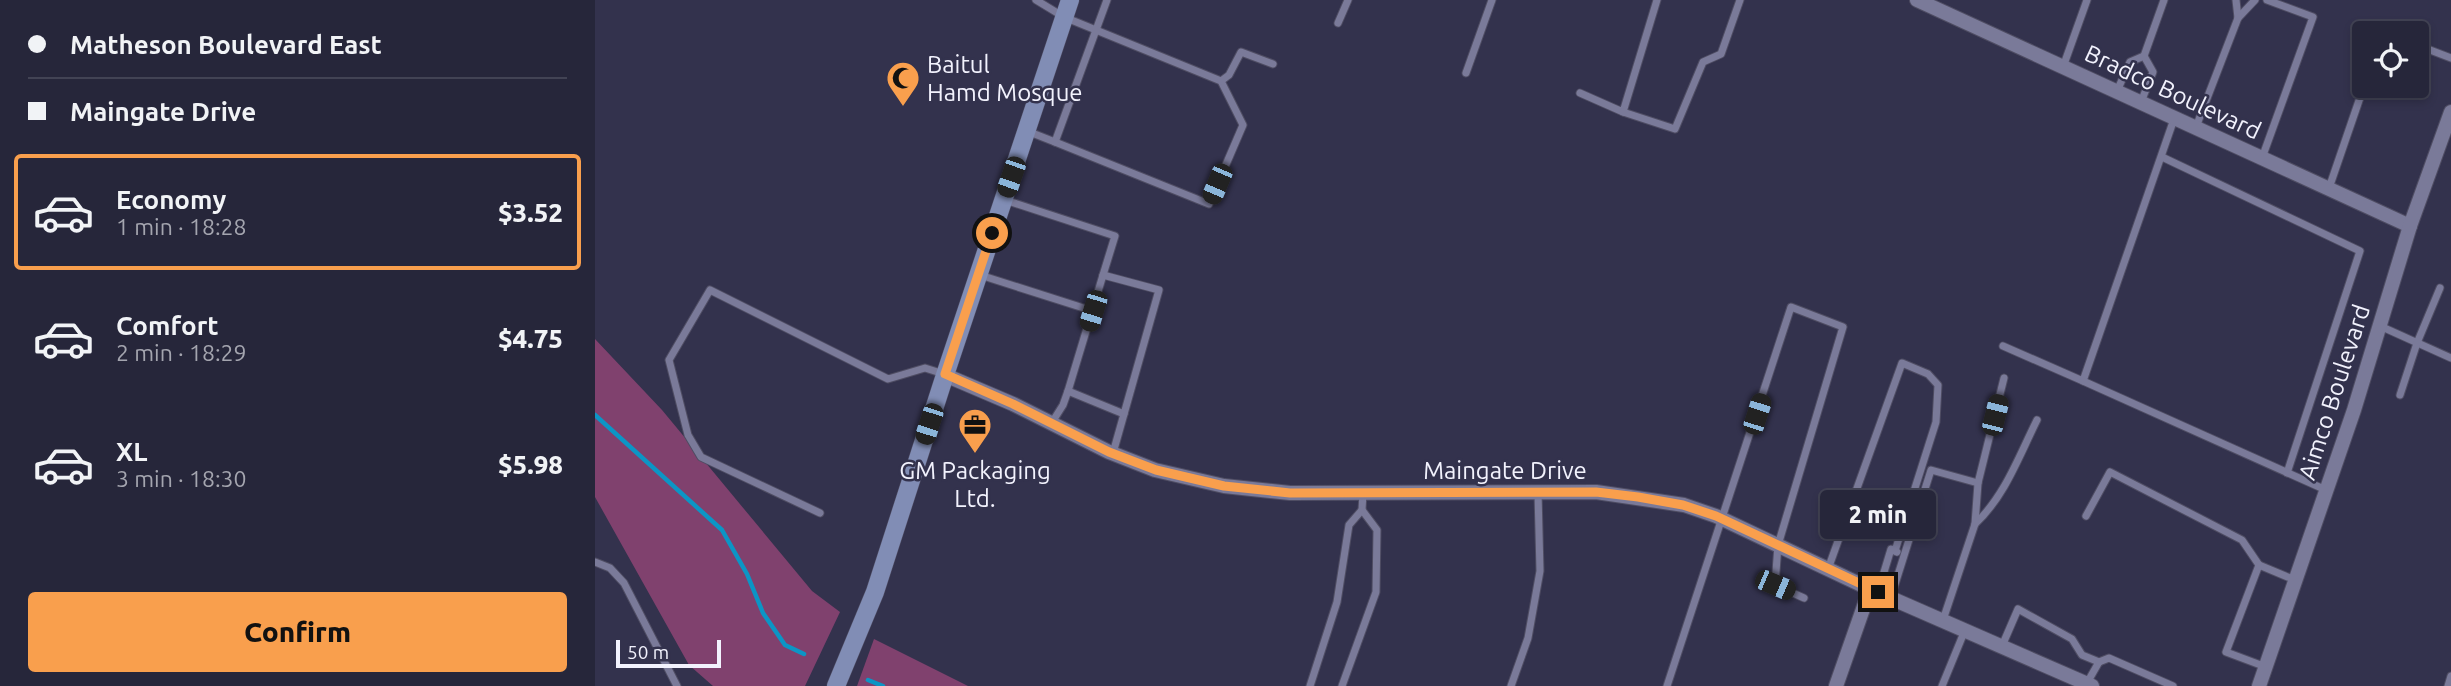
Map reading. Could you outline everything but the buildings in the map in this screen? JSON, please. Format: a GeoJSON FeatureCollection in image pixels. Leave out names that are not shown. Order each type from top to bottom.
{"type":"FeatureCollection","features":[{"type":"Feature","properties":{"kind":"street","name":"Bradco Boulevard"},"geometry":{"type":"LineString","coordinates":[[1917,0],[2410,226]]}},
{"type":"Feature","properties":{"kind":"street"},"geometry":{"type":"LineString","coordinates":[[836,686],[875,592],[1067,8]]}},
{"type":"Feature","properties":{"kind":"street","name":"Aimco Boulevard"},"geometry":{"type":"LineString","coordinates":[[2259,686],[2326,491],[2410,226],[2451,112]]}},
{"type":"Feature","properties":{"kind":"street","name":"Maingate Drive"},"geometry":{"type":"LineString","coordinates":[[945,374],[1013,404],[1113,454],[1156,470],[1224,486],[1290,493],[1596,492],[1683,505],[1723,520],[2089,685]]}},
{"type":"Feature","properties":{"kind":"street"},"geometry":{"type":"LineString","coordinates":[[1836,686],[1880,593]]}},
{"type":"Feature","properties":{"kind":"lane"},"geometry":{"type":"LineString","coordinates":[[1026,131],[1209,204],[1243,125],[1221,81],[1096,29],[1067,8],[1036,0]]}},
{"type":"Feature","properties":{"kind":"lane"},"geometry":{"type":"LineString","coordinates":[[1055,142],[1107,0]]}},
{"type":"Feature","properties":{"kind":"lane"},"geometry":{"type":"LineString","coordinates":[[1338,23],[1348,0]]}},
{"type":"Feature","properties":{"kind":"lane"},"geometry":{"type":"LineString","coordinates":[[1466,73],[1492,0]]}},
{"type":"Feature","properties":{"kind":"lane"},"geometry":{"type":"LineString","coordinates":[[1623,112],[1657,0]]}},
{"type":"Feature","properties":{"kind":"lane"},"geometry":{"type":"LineString","coordinates":[[1580,93],[1623,112],[1675,129],[1703,62],[1721,54],[1725,47],[1740,0]]}},
{"type":"Feature","properties":{"kind":"lane"},"geometry":{"type":"LineString","coordinates":[[2063,67],[2087,0]]}},
{"type":"Feature","properties":{"kind":"lane"},"geometry":{"type":"LineString","coordinates":[[2116,92],[2130,62],[2144,56],[2164,0]]}},
{"type":"Feature","properties":{"kind":"lane"},"geometry":{"type":"LineString","coordinates":[[2236,0],[2238,18]]}},
{"type":"Feature","properties":{"kind":"lane"},"geometry":{"type":"LineString","coordinates":[[2196,128],[2238,18],[2255,0]]}},
{"type":"Feature","properties":{"kind":"lane"},"geometry":{"type":"LineString","coordinates":[[2262,158],[2313,17],[2267,0]]}},
{"type":"Feature","properties":{"kind":"lane"},"geometry":{"type":"LineString","coordinates":[[2429,50],[2451,58]]}},
{"type":"Feature","properties":{"kind":"lane"},"geometry":{"type":"LineString","coordinates":[[1221,81],[1229,75],[1241,52],[1273,64]]}},
{"type":"Feature","properties":{"kind":"lane"},"geometry":{"type":"LineString","coordinates":[[2140,103],[2153,72],[2144,56]]}},
{"type":"Feature","properties":{"kind":"lane"},"geometry":{"type":"LineString","coordinates":[[2329,189],[2360,98]]}},
{"type":"Feature","properties":{"kind":"lane"},"geometry":{"type":"LineString","coordinates":[[2083,381],[2174,118]]}},
{"type":"Feature","properties":{"kind":"lane"},"geometry":{"type":"LineString","coordinates":[[2162,158],[2360,251],[2287,473]]}},
{"type":"Feature","properties":{"kind":"lane"},"geometry":{"type":"LineString","coordinates":[[1003,200],[1115,236],[1068,391],[1051,424]]}},
{"type":"Feature","properties":{"kind":"lane"},"geometry":{"type":"LineString","coordinates":[[978,274],[1093,311]]}},
{"type":"Feature","properties":{"kind":"lane"},"geometry":{"type":"LineString","coordinates":[[1103,275],[1159,290],[1113,454]]}},
{"type":"Feature","properties":{"kind":"lane"},"geometry":{"type":"LineString","coordinates":[[2400,394],[2417,343],[2440,288]]}},
{"type":"Feature","properties":{"kind":"lane"},"geometry":{"type":"LineString","coordinates":[[820,513],[701,457],[688,435],[669,360],[711,290],[888,379],[925,368],[945,374]]}},
{"type":"Feature","properties":{"kind":"lane"},"geometry":{"type":"LineString","coordinates":[[1667,686],[1791,307],[1843,327],[1778,545],[1775,585],[1804,598]]}},
{"type":"Feature","properties":{"kind":"lane"},"geometry":{"type":"LineString","coordinates":[[2380,326],[2451,358]]}},
{"type":"Feature","properties":{"kind":"lane"},"geometry":{"type":"LineString","coordinates":[[2003,346],[2326,491]]}},
{"type":"Feature","properties":{"kind":"lane"},"geometry":{"type":"LineString","coordinates":[[1828,569],[1902,363],[1927,374],[1938,386],[1936,422],[1895,551]]}},
{"type":"Feature","properties":{"kind":"lane"},"geometry":{"type":"LineString","coordinates":[[1943,621],[1975,524],[1978,482],[2004,378]]}},
{"type":"Feature","properties":{"kind":"lane"},"geometry":{"type":"LineString","coordinates":[[1068,391],[1124,414]]}},
{"type":"Feature","properties":{"kind":"lane"},"geometry":{"type":"LineString","coordinates":[[1975,524],[1987,513],[2008,479],[2037,420]]}},
{"type":"Feature","properties":{"kind":"lane"},"geometry":{"type":"LineString","coordinates":[[1880,593],[1904,555],[1931,470],[1978,482]]}},
{"type":"Feature","properties":{"kind":"lane"},"geometry":{"type":"LineString","coordinates":[[2086,516],[2110,472],[2242,540],[2259,565],[2295,580]]}},
{"type":"Feature","properties":{"kind":"lane"},"geometry":{"type":"LineString","coordinates":[[1310,686],[1337,602],[1349,525],[1362,510],[1363,493]]}},
{"type":"Feature","properties":{"kind":"lane"},"geometry":{"type":"LineString","coordinates":[[1511,686],[1528,638],[1540,571],[1538,493]]}},
{"type":"Feature","properties":{"kind":"lane"},"geometry":{"type":"LineString","coordinates":[[1342,686],[1376,592],[1377,530],[1362,510]]}},
{"type":"Feature","properties":{"kind":"lane"},"geometry":{"type":"LineString","coordinates":[[1880,593],[1891,549],[1904,555]]}},
{"type":"Feature","properties":{"kind":"lane"},"geometry":{"type":"LineString","coordinates":[[595,562],[610,568],[624,583],[677,686]]}},
{"type":"Feature","properties":{"kind":"lane"},"geometry":{"type":"LineString","coordinates":[[2259,565],[2226,652],[2266,667]]}},
{"type":"Feature","properties":{"kind":"lane"},"geometry":{"type":"LineString","coordinates":[[2001,647],[2018,610],[2073,639],[2083,655],[2099,662]]}},
{"type":"Feature","properties":{"kind":"lane"},"geometry":{"type":"LineString","coordinates":[[1942,686],[1965,631]]}},
{"type":"Feature","properties":{"kind":"lane"},"geometry":{"type":"LineString","coordinates":[[2089,685],[2099,662],[2109,658],[2173,686]]}},
{"type":"Feature","properties":{"kind":"lane"},"geometry":{"type":"LineString","coordinates":[[2448,686],[2451,676]]}},
{"type":"Feature","properties":{"kind":"shaded area"},"geometry":{"type":"Polygon","coordinates":[[[595,339],[662,410],[812,591],[840,612],[805,686],[713,686],[689,665],[595,497],[595,339]]]}},
{"type":"Feature","properties":{"kind":"shaded area"},"geometry":{"type":"Polygon","coordinates":[[[874,639],[968,686],[857,686],[874,639]]]}},
{"type":"Feature","properties":{"kind":"waterway"},"geometry":{"type":"LineString","coordinates":[[595,415],[722,530],[747,574],[763,613],[785,645],[804,654]]}},
{"type":"Feature","properties":{"kind":"waterway"},"geometry":{"type":"LineString","coordinates":[[868,680],[883,686]]}},
{"type":"Feature","properties":{"kind":"place","name":"Baitul Hamd Mosque"},"geometry":{"type":"Point","coordinates":[903,108]}},
{"type":"Feature","properties":{"kind":"place","name":"GM Packaging Ltd."},"geometry":{"type":"Point","coordinates":[975,455]}},
{"type":"Feature","properties":{"kind":"route"},"geometry":{"type":"LineString","coordinates":[[992,233],[945,374],[1013,404],[1109,452],[1156,470],[1224,486],[1290,493],[1596,492],[1683,505],[1716,516],[1878,592]]}}]}
